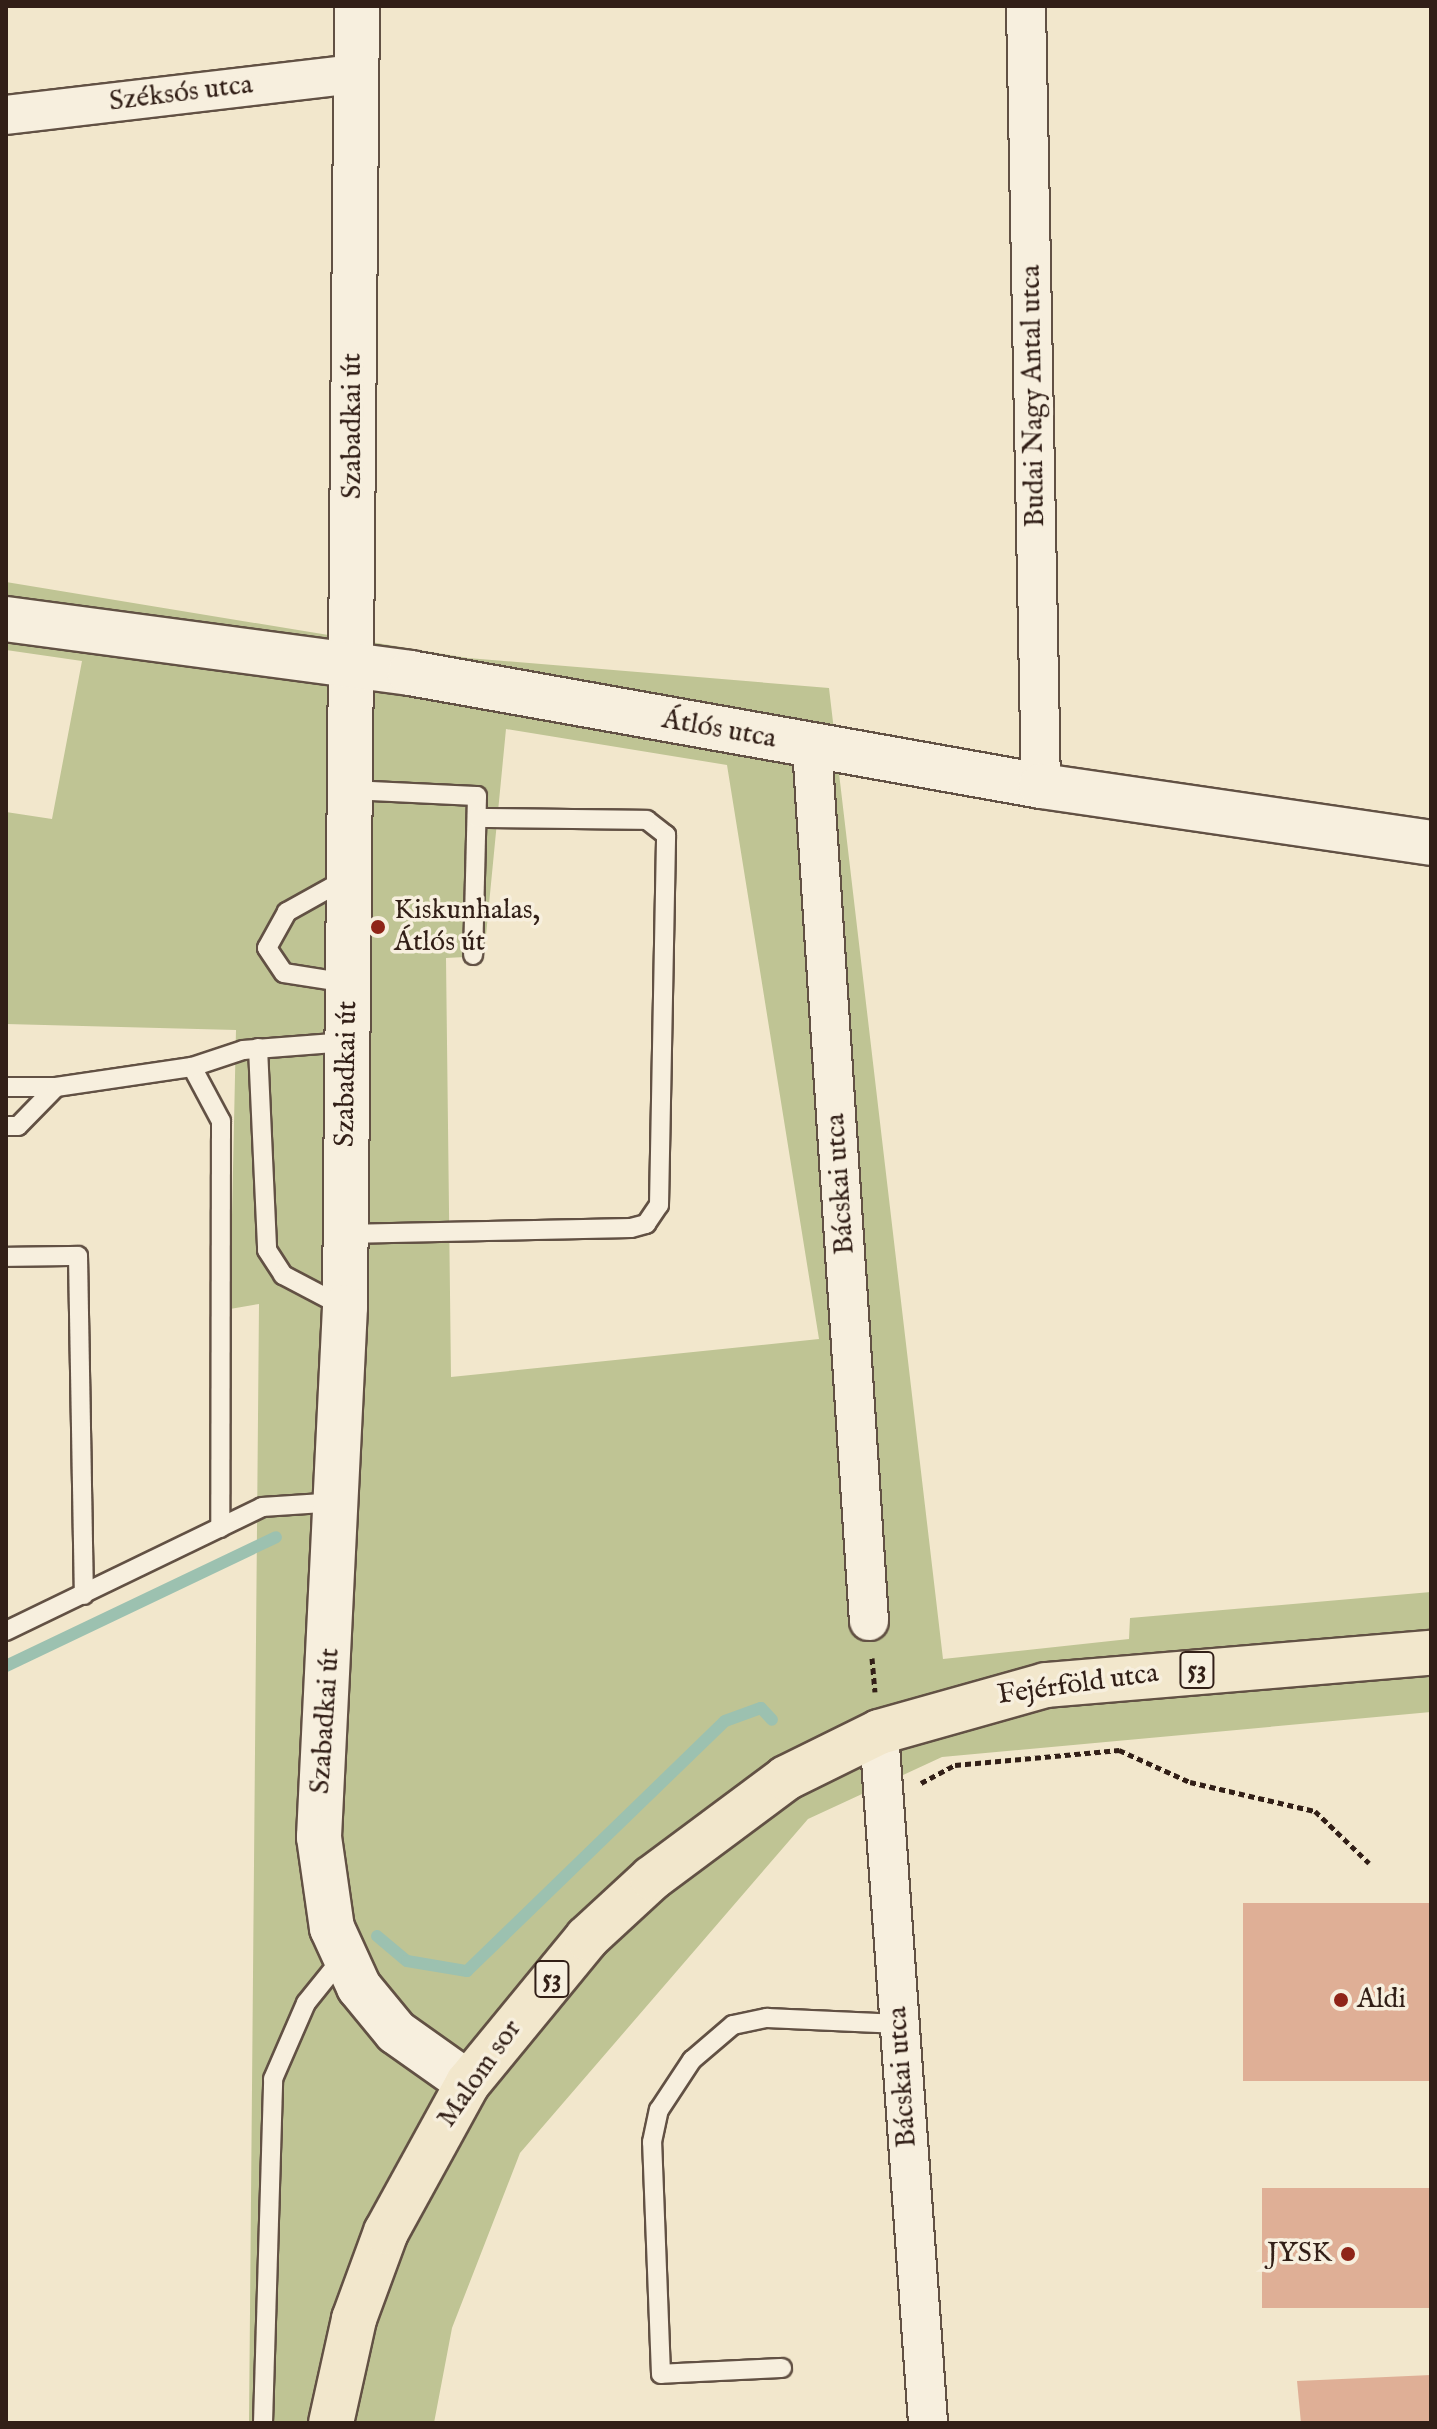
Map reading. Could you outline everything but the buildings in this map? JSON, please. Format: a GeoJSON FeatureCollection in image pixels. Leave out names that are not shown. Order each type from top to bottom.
{"type":"FeatureCollection","features":[{"type":"Feature","properties":{"kind":"main road","name":"Fejérföld utca"},"geometry":{"type":"LineString","coordinates":[[965,1703],[1046,1685],[1431,1653]]}},
{"type":"Feature","properties":{"kind":"main road","name":"Malom sor"},"geometry":{"type":"LineString","coordinates":[[331,2423],[354,2319],[386,2232],[468,2083],[587,1938],[652,1878],[786,1778],[879,1732],[965,1703]]}},
{"type":"Feature","properties":{"kind":"street","name":"Szabadkai út"},"geometry":{"type":"LineString","coordinates":[[357,6],[345,1307],[340,1502],[319,1837],[324,1895],[343,1957],[396,2032],[468,2083]]}},
{"type":"Feature","properties":{"kind":"street","name":"Budai Nagy Antal utca"},"geometry":{"type":"LineString","coordinates":[[1026,6],[1041,786]]}},
{"type":"Feature","properties":{"kind":"street","name":"Széksós utca"},"geometry":{"type":"LineString","coordinates":[[6,115],[356,74]]}},
{"type":"Feature","properties":{"kind":"street","name":"Átlós utca"},"geometry":{"type":"LineString","coordinates":[[6,619],[352,665],[1041,786],[1431,843]]}},
{"type":"Feature","properties":{"kind":"street","name":"Bácskai utca"},"geometry":{"type":"LineString","coordinates":[[812,747],[869,1621]]}},
{"type":"Feature","properties":{"kind":"street","name":"Bácskai utca"},"geometry":{"type":"LineString","coordinates":[[879,1732],[881,1818],[900,2024],[928,2423]]}},
{"type":"Feature","properties":{"kind":"lane"},"geometry":{"type":"LineString","coordinates":[[349,790],[477,796],[473,955]]}},
{"type":"Feature","properties":{"kind":"lane"},"geometry":{"type":"LineString","coordinates":[[344,1234],[631,1228],[657,1212],[666,835],[647,820],[477,818]]}},
{"type":"Feature","properties":{"kind":"lane"},"geometry":{"type":"LineString","coordinates":[[348,983],[284,973],[267,948],[287,912],[349,878]]}},
{"type":"Feature","properties":{"kind":"lane"},"geometry":{"type":"LineString","coordinates":[[6,1087],[56,1087],[192,1067],[258,1048],[347,1042]]}},
{"type":"Feature","properties":{"kind":"lane"},"geometry":{"type":"LineString","coordinates":[[258,1048],[267,1250],[283,1275],[345,1307]]}},
{"type":"Feature","properties":{"kind":"lane"},"geometry":{"type":"LineString","coordinates":[[192,1067],[221,1121],[220,1528]]}},
{"type":"Feature","properties":{"kind":"lane"},"geometry":{"type":"LineString","coordinates":[[6,1126],[18,1126],[56,1087]]}},
{"type":"Feature","properties":{"kind":"lane"},"geometry":{"type":"LineString","coordinates":[[6,1257],[78,1256],[84,1595]]}},
{"type":"Feature","properties":{"kind":"lane"},"geometry":{"type":"LineString","coordinates":[[6,1631],[262,1507],[340,1502]]}},
{"type":"Feature","properties":{"kind":"lane"},"geometry":{"type":"LineString","coordinates":[[263,2423],[273,2079],[301,2012],[343,1957]]}},
{"type":"Feature","properties":{"kind":"lane"},"geometry":{"type":"LineString","coordinates":[[782,2368],[661,2374],[652,2142],[659,2110],[692,2060],[733,2025],[767,2018],[900,2024]]}},
{"type":"Feature","properties":{"kind":"path"},"geometry":{"type":"LineString","coordinates":[[869,1621],[879,1732]]}},
{"type":"Feature","properties":{"kind":"path"},"geometry":{"type":"LineString","coordinates":[[881,1818],[924,1781],[955,1765],[1119,1750],[1190,1782],[1315,1811],[1369,1863]]}},
{"type":"Feature","properties":{"kind":"green space"},"geometry":{"type":"Polygon","coordinates":[[[6,582],[468,658],[829,688],[943,1659],[1129,1639],[1130,1618],[1431,1592],[1431,1712],[942,1757],[808,1819],[520,2153],[452,2328],[434,2423],[249,2423],[259,1304],[230,1309],[236,1030],[6,1024],[6,812],[52,819],[82,661],[6,650],[6,582]],[[506,729],[484,956],[446,958],[451,1377],[819,1339],[727,765],[506,729]]]}},
{"type":"Feature","properties":{"kind":"waterway"},"geometry":{"type":"LineString","coordinates":[[6,1666],[276,1537]]}},
{"type":"Feature","properties":{"kind":"waterway"},"geometry":{"type":"LineString","coordinates":[[377,1936],[407,1961],[467,1971],[725,1721],[761,1708],[772,1720]]}},
{"type":"Feature","properties":{"kind":"place","name":"Kiskunhalas, Átlós út"},"geometry":{"type":"Point","coordinates":[378,927]}},
{"type":"Feature","properties":{"kind":"place","name":"Aldi"},"geometry":{"type":"Point","coordinates":[1341,2000]}},
{"type":"Feature","properties":{"kind":"place","name":"JYSK"},"geometry":{"type":"Point","coordinates":[1348,2254]}}]}
